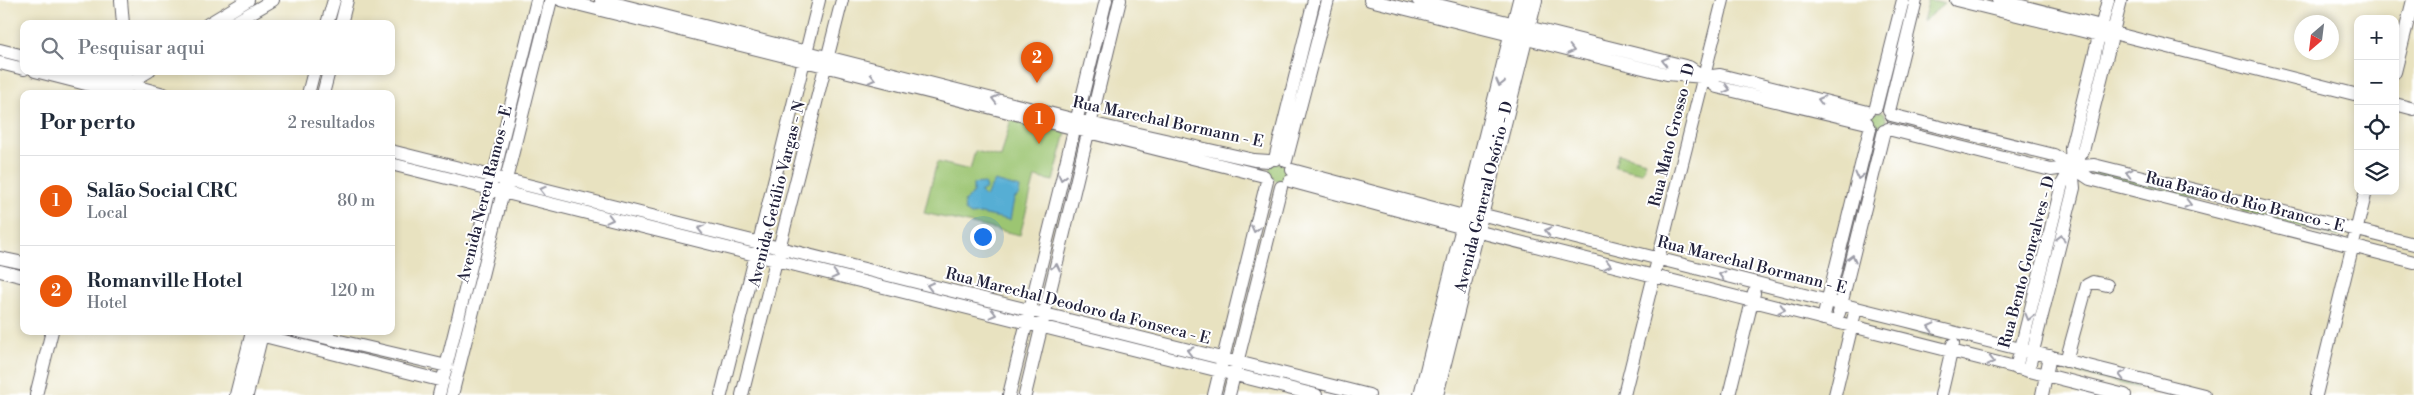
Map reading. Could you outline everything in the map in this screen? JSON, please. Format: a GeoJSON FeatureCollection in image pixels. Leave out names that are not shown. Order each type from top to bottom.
{"type":"FeatureCollection","features":[{"type":"Feature","properties":{"kind":"main road","name":"Avenida General Osório - D"},"geometry":{"type":"LineString","coordinates":[[1422,395],[1471,223],[1519,31],[1521,0]]}},
{"type":"Feature","properties":{"kind":"main road","name":"Avenida General Osório - D"},"geometry":{"type":"LineString","coordinates":[[1519,31],[1534,0]]}},
{"type":"Feature","properties":{"kind":"main road","name":"Avenida General Osório - D"},"geometry":{"type":"LineString","coordinates":[[1435,395],[1471,223]]}},
{"type":"Feature","properties":{"kind":"street"},"geometry":{"type":"LineString","coordinates":[[121,0],[123,20]]}},
{"type":"Feature","properties":{"kind":"street"},"geometry":{"type":"LineString","coordinates":[[215,20],[248,0]]}},
{"type":"Feature","properties":{"kind":"street"},"geometry":{"type":"LineString","coordinates":[[328,20],[334,0]]}},
{"type":"Feature","properties":{"kind":"street"},"geometry":{"type":"LineString","coordinates":[[342,20],[347,0]]}},
{"type":"Feature","properties":{"kind":"street","name":"Avenida Nereu Ramos - E"},"geometry":{"type":"LineString","coordinates":[[452,395],[536,0]]}},
{"type":"Feature","properties":{"kind":"street","name":"Avenida Nereu Ramos - E"},"geometry":{"type":"LineString","coordinates":[[439,395],[551,0]]}},
{"type":"Feature","properties":{"kind":"street"},"geometry":{"type":"LineString","coordinates":[[560,0],[804,56]]}},
{"type":"Feature","properties":{"kind":"street"},"geometry":{"type":"LineString","coordinates":[[601,0],[804,56]]}},
{"type":"Feature","properties":{"kind":"street","name":"Avenida Getúlio Vargas - N"},"geometry":{"type":"LineString","coordinates":[[721,395],[818,0]]}},
{"type":"Feature","properties":{"kind":"street","name":"Avenida Getúlio Vargas - N"},"geometry":{"type":"LineString","coordinates":[[742,395],[779,255],[842,0]]}},
{"type":"Feature","properties":{"kind":"street"},"geometry":{"type":"LineString","coordinates":[[1008,395],[1106,0]]}},
{"type":"Feature","properties":{"kind":"street"},"geometry":{"type":"LineString","coordinates":[[1025,395],[1120,0]]}},
{"type":"Feature","properties":{"kind":"street"},"geometry":{"type":"LineString","coordinates":[[1282,170],[1314,0]]}},
{"type":"Feature","properties":{"kind":"street"},"geometry":{"type":"LineString","coordinates":[[1229,395],[1282,170],[1328,0]]}},
{"type":"Feature","properties":{"kind":"street"},"geometry":{"type":"LineString","coordinates":[[1370,0],[1519,31],[1622,57],[1689,67],[1704,77],[1720,75],[1793,99],[1870,118]]}},
{"type":"Feature","properties":{"kind":"street"},"geometry":{"type":"LineString","coordinates":[[1418,0],[1519,31]]}},
{"type":"Feature","properties":{"kind":"street","name":"Rua Mato Grosso - D"},"geometry":{"type":"LineString","coordinates":[[1624,395],[1723,0]]}},
{"type":"Feature","properties":{"kind":"street"},"geometry":{"type":"LineString","coordinates":[[1823,319],[1870,118],[1889,56],[1903,0]]}},
{"type":"Feature","properties":{"kind":"street"},"geometry":{"type":"LineString","coordinates":[[1836,322],[1886,130],[1891,124],[1890,113],[1916,0]]}},
{"type":"Feature","properties":{"kind":"street"},"geometry":{"type":"LineString","coordinates":[[1956,0],[2004,5],[2354,94]]}},
{"type":"Feature","properties":{"kind":"street","name":"Rua Bento Gonçalves - D"},"geometry":{"type":"LineString","coordinates":[[2108,0],[2109,33]]}},
{"type":"Feature","properties":{"kind":"street","name":"Rua Bento Gonçalves - D"},"geometry":{"type":"LineString","coordinates":[[2022,369],[2049,261],[2062,184],[2083,151],[2092,89],[2121,0]]}},
{"type":"Feature","properties":{"kind":"street"},"geometry":{"type":"LineString","coordinates":[[2398,60],[2413,0]]}},
{"type":"Feature","properties":{"kind":"street"},"geometry":{"type":"LineString","coordinates":[[238,20],[267,2]]}},
{"type":"Feature","properties":{"kind":"street"},"geometry":{"type":"LineString","coordinates":[[0,50],[20,61]]}},
{"type":"Feature","properties":{"kind":"street","name":"Rua Marechal Bormann - E"},"geometry":{"type":"LineString","coordinates":[[804,56],[1116,135],[1265,179],[1271,185],[1282,170]]}},
{"type":"Feature","properties":{"kind":"street"},"geometry":{"type":"LineString","coordinates":[[1889,56],[1902,59]]}},
{"type":"Feature","properties":{"kind":"street"},"geometry":{"type":"LineString","coordinates":[[0,63],[20,62]]}},
{"type":"Feature","properties":{"kind":"street"},"geometry":{"type":"LineString","coordinates":[[63,75],[118,83],[139,75]]}},
{"type":"Feature","properties":{"kind":"street"},"geometry":{"type":"LineString","coordinates":[[93,75],[147,90]]}},
{"type":"Feature","properties":{"kind":"street"},"geometry":{"type":"LineString","coordinates":[[309,90],[313,75]]}},
{"type":"Feature","properties":{"kind":"street"},"geometry":{"type":"LineString","coordinates":[[324,90],[327,75]]}},
{"type":"Feature","properties":{"kind":"street"},"geometry":{"type":"LineString","coordinates":[[2399,105],[2414,109]]}},
{"type":"Feature","properties":{"kind":"street"},"geometry":{"type":"LineString","coordinates":[[1870,118],[1882,107],[1890,113]]}},
{"type":"Feature","properties":{"kind":"street","name":"Rua Barão do Rio Branco - E"},"geometry":{"type":"LineString","coordinates":[[1890,113],[2054,155],[2090,179],[2414,262]]}},
{"type":"Feature","properties":{"kind":"street"},"geometry":{"type":"LineString","coordinates":[[1870,118],[1876,132],[1886,130]]}},
{"type":"Feature","properties":{"kind":"street","name":"Rua Barão do Rio Branco - E"},"geometry":{"type":"LineString","coordinates":[[1886,130],[2051,170],[2094,165],[2414,244]]}},
{"type":"Feature","properties":{"kind":"street"},"geometry":{"type":"LineString","coordinates":[[1966,148],[1970,134]]}},
{"type":"Feature","properties":{"kind":"street","name":"Rua Marechal Bormann - E"},"geometry":{"type":"LineString","coordinates":[[1116,135],[1254,160],[1426,212],[1471,223],[1561,253],[2125,395]]}},
{"type":"Feature","properties":{"kind":"street"},"geometry":{"type":"LineString","coordinates":[[395,152],[498,185]]}},
{"type":"Feature","properties":{"kind":"street"},"geometry":{"type":"LineString","coordinates":[[395,165],[498,185]]}},
{"type":"Feature","properties":{"kind":"street"},"geometry":{"type":"LineString","coordinates":[[1214,395],[1265,179],[1264,170],[1282,170]]}},
{"type":"Feature","properties":{"kind":"street","name":"Rua Marechal Deodoro da Fonseca - E"},"geometry":{"type":"LineString","coordinates":[[498,185],[1222,365],[1316,395]]}},
{"type":"Feature","properties":{"kind":"street"},"geometry":{"type":"LineString","coordinates":[[2316,395],[2365,195]]}},
{"type":"Feature","properties":{"kind":"street"},"geometry":{"type":"LineString","coordinates":[[2220,212],[2223,197]]}},
{"type":"Feature","properties":{"kind":"street"},"geometry":{"type":"LineString","coordinates":[[1849,214],[1862,218]]}},
{"type":"Feature","properties":{"kind":"street","name":"Rua Marechal Bormann - E"},"geometry":{"type":"LineString","coordinates":[[1471,223],[1566,235],[2204,395]]}},
{"type":"Feature","properties":{"kind":"street"},"geometry":{"type":"LineString","coordinates":[[1561,253],[1566,235]]}},
{"type":"Feature","properties":{"kind":"street"},"geometry":{"type":"LineString","coordinates":[[0,258],[20,263]]}},
{"type":"Feature","properties":{"kind":"street"},"geometry":{"type":"LineString","coordinates":[[0,271],[20,276]]}},
{"type":"Feature","properties":{"kind":"street"},"geometry":{"type":"LineString","coordinates":[[2066,361],[2087,285],[2093,282],[2107,285]]}},
{"type":"Feature","properties":{"kind":"street"},"geometry":{"type":"LineString","coordinates":[[1729,395],[1756,283]]}},
{"type":"Feature","properties":{"kind":"street"},"geometry":{"type":"LineString","coordinates":[[1835,395],[1856,308]]}},
{"type":"Feature","properties":{"kind":"street"},"geometry":{"type":"LineString","coordinates":[[1941,395],[1956,333]]}},
{"type":"Feature","properties":{"kind":"street"},"geometry":{"type":"LineString","coordinates":[[36,395],[51,335]]}},
{"type":"Feature","properties":{"kind":"street"},"geometry":{"type":"LineString","coordinates":[[236,395],[258,335]]}},
{"type":"Feature","properties":{"kind":"street"},"geometry":{"type":"LineString","coordinates":[[247,395],[258,335]]}},
{"type":"Feature","properties":{"kind":"street"},"geometry":{"type":"LineString","coordinates":[[262,335],[443,381]]}},
{"type":"Feature","properties":{"kind":"street"},"geometry":{"type":"LineString","coordinates":[[314,335],[447,366]]}},
{"type":"Feature","properties":{"kind":"street"},"geometry":{"type":"LineString","coordinates":[[2042,395],[2050,356]]}},
{"type":"Feature","properties":{"kind":"street"},"geometry":{"type":"LineString","coordinates":[[418,375],[421,360]]}},
{"type":"Feature","properties":{"kind":"street","name":"Rua Marechal Deodoro da Fonseca - E"},"geometry":{"type":"LineString","coordinates":[[1236,369],[1369,395]]}},
{"type":"Feature","properties":{"kind":"street"},"geometry":{"type":"LineString","coordinates":[[2148,395],[2152,382]]}},
{"type":"Feature","properties":{"kind":"green space"},"geometry":{"type":"Polygon","coordinates":[[[1928,0],[1944,4],[1922,22],[1928,0]]]}},
{"type":"Feature","properties":{"kind":"green space"},"geometry":{"type":"Polygon","coordinates":[[[1876,112],[1882,112],[1886,119],[1882,126],[1876,126],[1872,122],[1872,116],[1876,112]]]}},
{"type":"Feature","properties":{"kind":"green space"},"geometry":{"type":"Polygon","coordinates":[[[1011,119],[1066,133],[1053,181],[1035,177],[1020,235],[924,213],[937,162],[970,170],[975,151],[1001,157],[1011,119]]]}},
{"type":"Feature","properties":{"kind":"green space"},"geometry":{"type":"Polygon","coordinates":[[[1618,154],[1646,161],[1642,173],[1615,167],[1618,154]]]}},
{"type":"Feature","properties":{"kind":"green space"},"geometry":{"type":"Polygon","coordinates":[[[1278,163],[1284,166],[1287,172],[1284,178],[1278,181],[1272,178],[1269,172],[1272,166],[1278,163]]]}},
{"type":"Feature","properties":{"kind":"green space"},"geometry":{"type":"Polygon","coordinates":[[[2090,169],[2197,196],[2197,200],[2089,173],[2090,169]]]}},
{"type":"Feature","properties":{"kind":"green space"},"geometry":{"type":"Polygon","coordinates":[[[2242,208],[2340,233],[2339,237],[2240,211],[2242,208]]]}},
{"type":"Feature","properties":{"kind":"green space"},"geometry":{"type":"Polygon","coordinates":[[[1870,319],[1943,339],[1871,321],[1870,319]]]}},
{"type":"Feature","properties":{"kind":"green space"},"geometry":{"type":"Polygon","coordinates":[[[2058,367],[2137,385],[2139,388],[2064,370],[2058,367]]]}},
{"type":"Feature","properties":{"kind":"water"},"geometry":{"type":"Polygon","coordinates":[[[995,181],[1020,188],[1019,195],[1014,199],[1010,220],[981,214],[971,215],[965,211],[964,202],[973,193],[973,184],[984,183],[986,189],[980,192],[985,197],[995,181]]]}},
{"type":"Feature","properties":{"kind":"place","name":"Romanville Hotel"},"geometry":{"type":"Point","coordinates":[1037,83]}},
{"type":"Feature","properties":{"kind":"place","name":"Salão Social CRC"},"geometry":{"type":"Point","coordinates":[1039,144]}}]}
